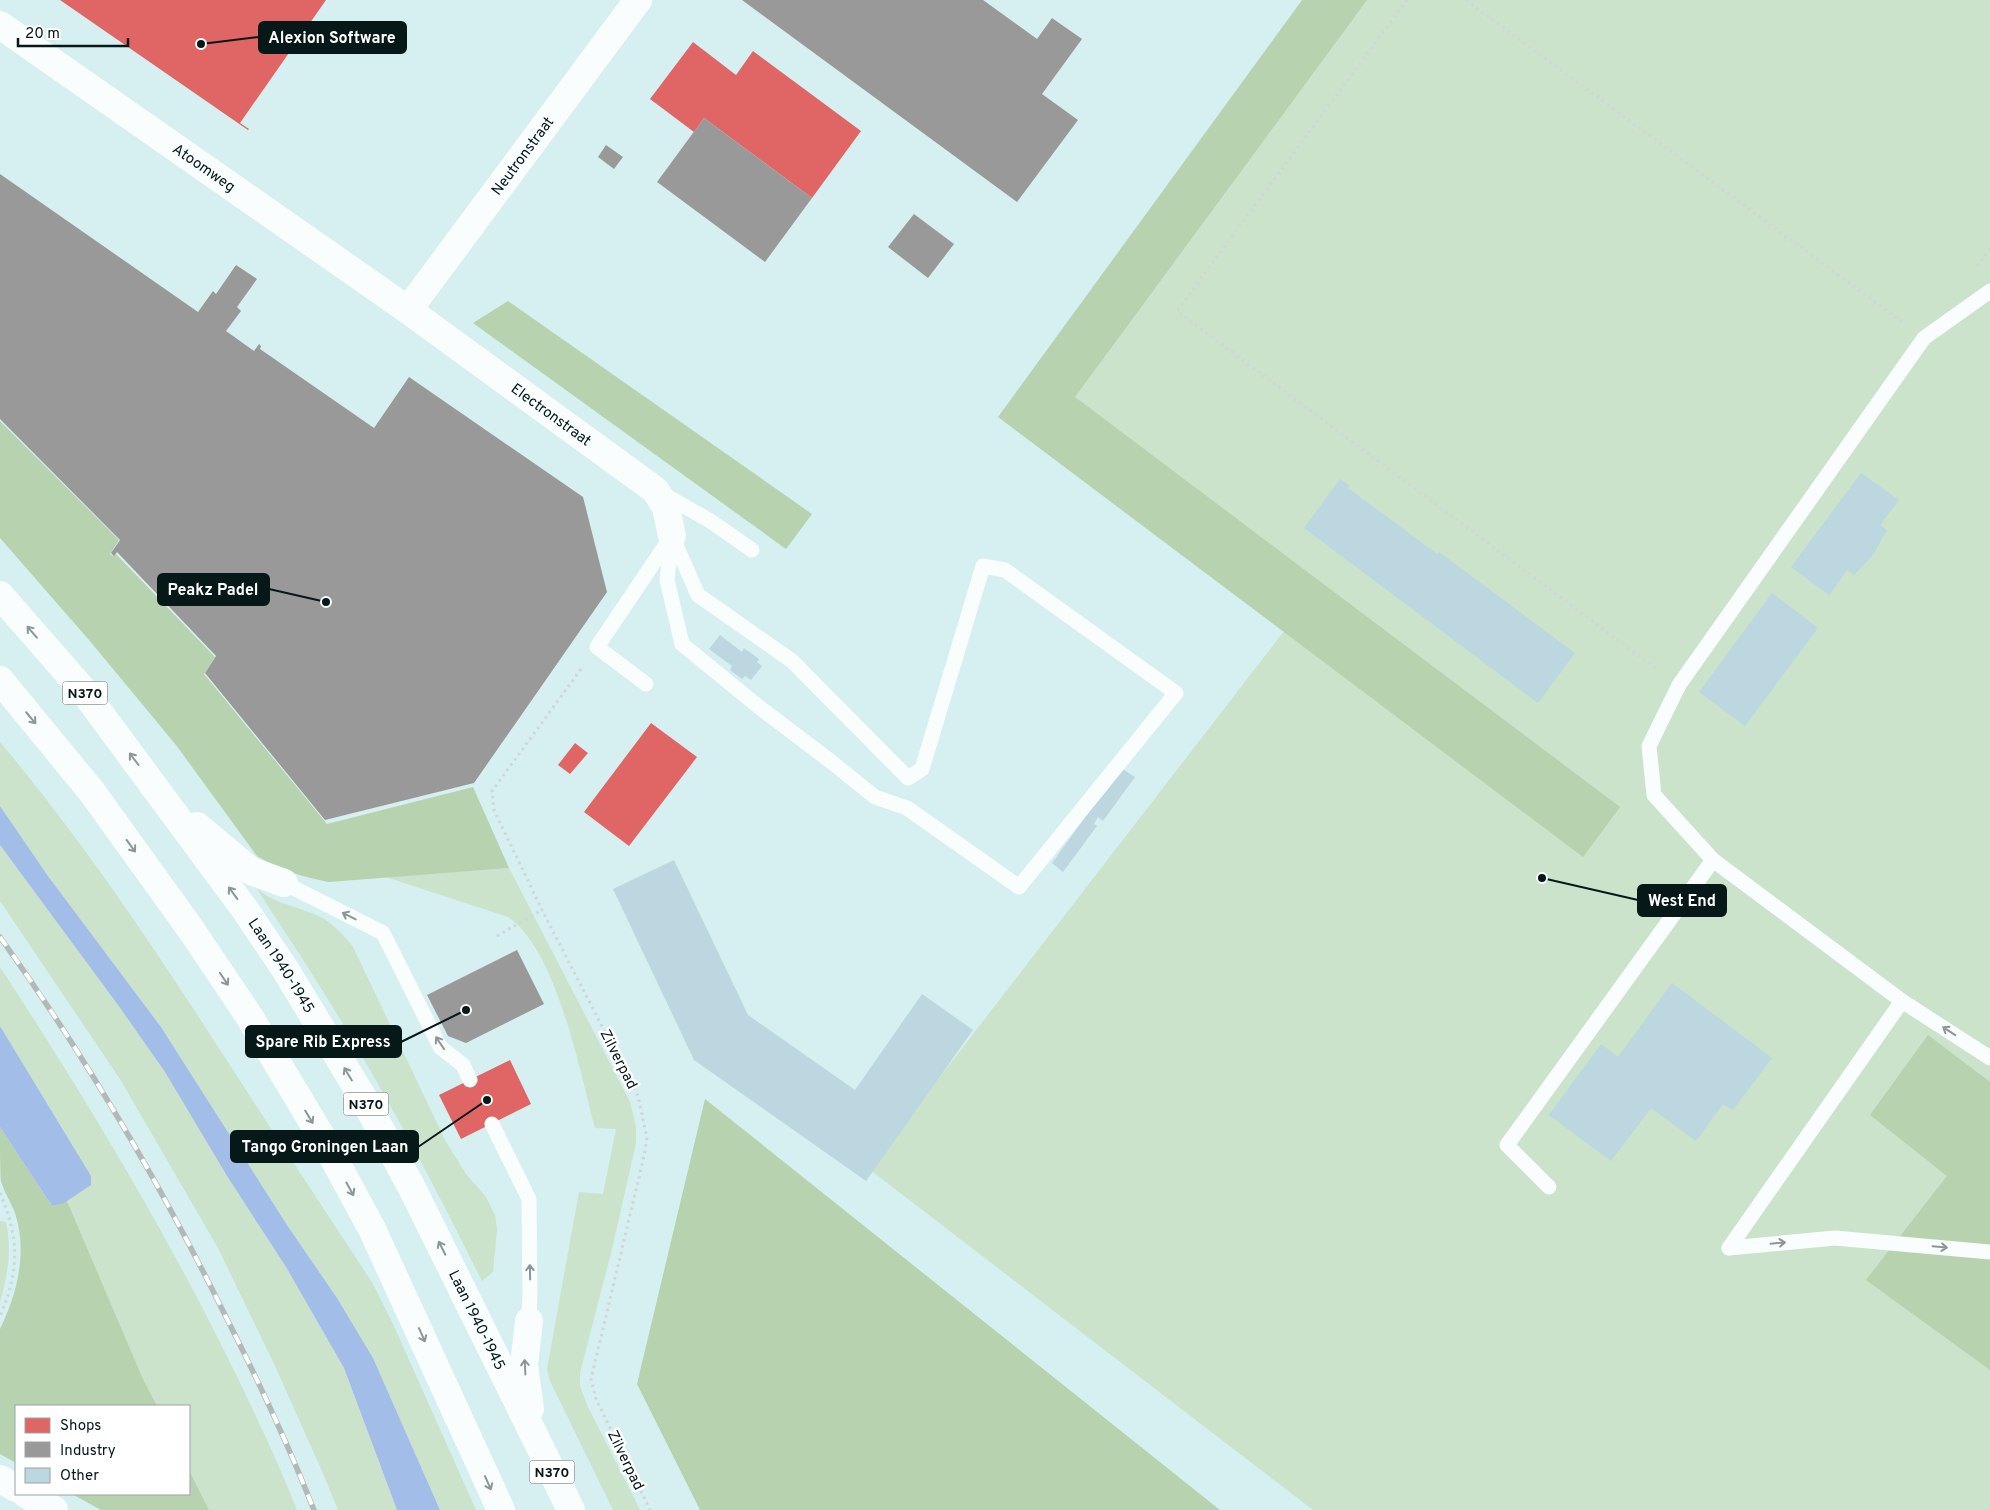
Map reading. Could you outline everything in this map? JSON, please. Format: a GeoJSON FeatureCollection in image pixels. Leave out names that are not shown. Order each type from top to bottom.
{"type":"FeatureCollection","features":[{"type":"Feature","properties":{"kind":"main road","name":"Neutronstraat"},"geometry":{"type":"LineString","coordinates":[[408,310],[638,0]]}},
{"type":"Feature","properties":{"kind":"main road","name":"Atoomweg"},"geometry":{"type":"LineString","coordinates":[[0,25],[408,310]]}},
{"type":"Feature","properties":{"kind":"main road","name":"Electronstraat"},"geometry":{"type":"LineString","coordinates":[[408,310],[655,490],[666,507],[672,536]]}},
{"type":"Feature","properties":{"kind":"main road","name":"Laan 1940-1945"},"geometry":{"type":"LineString","coordinates":[[0,595],[82,689],[246,910],[285,969],[365,1101],[416,1197],[571,1510]]}},
{"type":"Feature","properties":{"kind":"main road"},"geometry":{"type":"LineString","coordinates":[[0,680],[92,792],[192,931],[268,1049],[327,1146],[372,1229],[501,1510]]}},
{"type":"Feature","properties":{"kind":"main road","name":"N370"},"geometry":{"type":"LineString","coordinates":[[163,798],[251,871],[284,883]]}},
{"type":"Feature","properties":{"kind":"main road","name":"N370"},"geometry":{"type":"LineString","coordinates":[[529,1321],[524,1365],[533,1433]]}},
{"type":"Feature","properties":{"kind":"main road"},"geometry":{"type":"LineString","coordinates":[[0,1479],[15,1487]]}},
{"type":"Feature","properties":{"kind":"main road"},"geometry":{"type":"LineString","coordinates":[[28,1495],[54,1510]]}},
{"type":"Feature","properties":{"kind":"lane"},"geometry":{"type":"LineString","coordinates":[[1990,291],[1924,338],[1679,685],[1649,746],[1654,795],[1713,860],[1902,1001],[1990,1058]]}},
{"type":"Feature","properties":{"kind":"lane"},"geometry":{"type":"LineString","coordinates":[[655,490],[709,520],[752,550]]}},
{"type":"Feature","properties":{"kind":"lane"},"geometry":{"type":"LineString","coordinates":[[672,536],[698,595],[792,661],[908,778],[922,769],[983,566],[1006,570],[1176,693],[1019,887],[907,808],[874,797],[682,644],[667,580],[672,536]]}},
{"type":"Feature","properties":{"kind":"lane"},"geometry":{"type":"LineString","coordinates":[[646,684],[596,647],[672,536]]}},
{"type":"Feature","properties":{"kind":"lane"},"geometry":{"type":"LineString","coordinates":[[1549,1187],[1507,1146],[1713,860]]}},
{"type":"Feature","properties":{"kind":"lane"},"geometry":{"type":"LineString","coordinates":[[284,883],[383,933],[440,1047],[462,1065],[470,1080]]}},
{"type":"Feature","properties":{"kind":"lane"},"geometry":{"type":"LineString","coordinates":[[1902,1001],[1729,1248],[1836,1238],[1990,1252]]}},
{"type":"Feature","properties":{"kind":"lane"},"geometry":{"type":"LineString","coordinates":[[492,1124],[529,1199],[529,1321]]}},
{"type":"Feature","properties":{"kind":"path"},"geometry":{"type":"LineString","coordinates":[[1407,0],[1177,311],[1679,685]]}},
{"type":"Feature","properties":{"kind":"path"},"geometry":{"type":"LineString","coordinates":[[1466,0],[1924,338]]}},
{"type":"Feature","properties":{"kind":"path"},"geometry":{"type":"LineString","coordinates":[[1974,271],[1990,249]]}},
{"type":"Feature","properties":{"kind":"path","name":"Zilverpad"},"geometry":{"type":"LineString","coordinates":[[596,647],[492,791],[494,810],[542,910],[638,1096],[647,1138],[640,1176],[591,1379],[596,1399],[650,1510]]}},
{"type":"Feature","properties":{"kind":"path"},"geometry":{"type":"LineString","coordinates":[[497,936],[542,910]]}},
{"type":"Feature","properties":{"kind":"path"},"geometry":{"type":"LineString","coordinates":[[0,1193],[9,1215],[16,1251],[10,1289],[0,1316]]}},
{"type":"Feature","properties":{"kind":"green space"},"geometry":{"type":"Polygon","coordinates":[[[1302,0],[1367,0],[1075,397],[1620,807],[1583,857],[998,417],[1302,0]]]}},
{"type":"Feature","properties":{"kind":"green space"},"geometry":{"type":"Polygon","coordinates":[[[1343,0],[1990,0],[1990,1510],[1313,1510],[869,1169],[1318,587],[1053,383],[1343,0]]]}},
{"type":"Feature","properties":{"kind":"green space"},"geometry":{"type":"Polygon","coordinates":[[[508,301],[812,514],[786,549],[473,323],[508,301]]]}},
{"type":"Feature","properties":{"kind":"green space"},"geometry":{"type":"Polygon","coordinates":[[[0,421],[119,540],[110,554],[113,556],[115,553],[215,657],[204,674],[327,824],[473,787],[509,868],[329,882],[292,872],[257,856],[176,745],[89,640],[0,538],[0,421]]]}},
{"type":"Feature","properties":{"kind":"green space"},"geometry":{"type":"Polygon","coordinates":[[[0,742],[69,829],[133,919],[373,1284],[393,1324],[476,1510],[440,1510],[373,1358],[337,1298],[287,1225],[161,1027],[48,876],[0,806],[0,742]]]}},
{"type":"Feature","properties":{"kind":"green space"},"geometry":{"type":"Polygon","coordinates":[[[0,845],[165,1072],[227,1176],[286,1267],[344,1368],[397,1510],[338,1510],[275,1366],[218,1248],[120,1079],[0,901],[0,845]]]}},
{"type":"Feature","properties":{"kind":"green space"},"geometry":{"type":"Polygon","coordinates":[[[509,868],[630,1102],[636,1127],[636,1143],[612,1249],[580,1373],[580,1386],[587,1405],[640,1510],[613,1510],[550,1381],[547,1369],[579,1192],[603,1194],[616,1129],[595,1128],[574,1045],[553,983],[540,956],[525,933],[508,917],[386,877],[509,868]]]}},
{"type":"Feature","properties":{"kind":"green space"},"geometry":{"type":"Polygon","coordinates":[[[257,889],[277,901],[314,914],[325,920],[340,932],[353,947],[446,1142],[466,1174],[486,1197],[495,1215],[497,1229],[493,1272],[482,1281],[424,1168],[363,1057],[257,889]]]}},
{"type":"Feature","properties":{"kind":"green space"},"geometry":{"type":"Polygon","coordinates":[[[0,967],[98,1122],[159,1227],[243,1389],[297,1510],[209,1510],[190,1472],[190,1405],[156,1405],[143,1379],[67,1201],[91,1185],[91,1176],[0,1026],[0,967]]]}},
{"type":"Feature","properties":{"kind":"green space"},"geometry":{"type":"Polygon","coordinates":[[[1928,1035],[1990,1082],[1990,1370],[1866,1280],[1947,1176],[1870,1115],[1928,1035]]]}},
{"type":"Feature","properties":{"kind":"green space"},"geometry":{"type":"Polygon","coordinates":[[[705,1099],[1220,1510],[700,1510],[637,1384],[705,1099]]]}},
{"type":"Feature","properties":{"kind":"green space"},"geometry":{"type":"Polygon","coordinates":[[[0,1127],[52,1206],[67,1201],[143,1379],[156,1405],[15,1405],[15,1462],[0,1454],[0,1329],[16,1287],[21,1243],[15,1213],[1,1181],[0,1127]]]}},
{"type":"Feature","properties":{"kind":"green space"},"geometry":{"type":"Polygon","coordinates":[[[0,1221],[6,1222],[9,1252],[7,1272],[0,1302],[0,1221]]]}},
{"type":"Feature","properties":{"kind":"green space"},"geometry":{"type":"Polygon","coordinates":[[[190,1472],[209,1510],[101,1510],[74,1495],[190,1495],[190,1472]]]}},
{"type":"Feature","properties":{"kind":"water"},"geometry":{"type":"Polygon","coordinates":[[[0,806],[48,876],[161,1027],[287,1225],[337,1298],[373,1358],[440,1510],[397,1510],[344,1368],[286,1267],[227,1176],[165,1072],[0,845],[0,806]]]}},
{"type":"Feature","properties":{"kind":"water"},"geometry":{"type":"Polygon","coordinates":[[[0,1026],[91,1176],[91,1185],[64,1203],[52,1206],[0,1127],[0,1026]]]}},
{"type":"Feature","properties":{"kind":"building: Shops"},"geometry":{"type":"Polygon","coordinates":[[[60,0],[326,0],[240,123],[248,130],[60,0]]]}},
{"type":"Feature","properties":{"kind":"building: Shops"},"geometry":{"type":"Polygon","coordinates":[[[693,42],[736,75],[753,51],[861,131],[812,198],[704,118],[694,132],[650,99],[693,42]]]}},
{"type":"Feature","properties":{"kind":"building: Shops"},"geometry":{"type":"Polygon","coordinates":[[[651,723],[697,757],[629,846],[584,812],[651,723]]]}},
{"type":"Feature","properties":{"kind":"building: Shops"},"geometry":{"type":"Polygon","coordinates":[[[575,743],[588,753],[570,774],[558,765],[575,743]]]}},
{"type":"Feature","properties":{"kind":"building: Shops"},"geometry":{"type":"Polygon","coordinates":[[[510,1060],[531,1104],[461,1139],[439,1095],[510,1060]]]}},
{"type":"Feature","properties":{"kind":"building: Industry"},"geometry":{"type":"Polygon","coordinates":[[[742,0],[983,0],[1037,39],[1052,18],[1082,39],[1042,94],[1078,120],[1017,202],[742,0]]]}},
{"type":"Feature","properties":{"kind":"building: Industry"},"geometry":{"type":"Polygon","coordinates":[[[704,118],[812,198],[765,262],[657,182],[704,118]]]}},
{"type":"Feature","properties":{"kind":"building: Industry"},"geometry":{"type":"Polygon","coordinates":[[[606,145],[623,157],[614,169],[598,157],[606,145]]]}},
{"type":"Feature","properties":{"kind":"building: Industry"},"geometry":{"type":"Polygon","coordinates":[[[0,174],[198,312],[213,291],[216,294],[236,265],[257,279],[237,307],[241,311],[226,331],[254,351],[259,344],[261,346],[260,349],[374,428],[409,377],[583,497],[607,592],[474,783],[325,820],[205,673],[216,656],[117,552],[114,556],[111,553],[120,540],[0,419],[0,174]]]}},
{"type":"Feature","properties":{"kind":"building: Industry"},"geometry":{"type":"Polygon","coordinates":[[[914,214],[954,244],[928,278],[888,247],[914,214]]]}},
{"type":"Feature","properties":{"kind":"building: Industry"},"geometry":{"type":"Polygon","coordinates":[[[517,950],[544,1004],[466,1043],[448,1036],[427,995],[517,950]]]}},
{"type":"Feature","properties":{"kind":"building: Other"},"geometry":{"type":"Polygon","coordinates":[[[1861,473],[1899,500],[1880,525],[1887,530],[1873,555],[1854,575],[1847,570],[1829,595],[1791,567],[1861,473]]]}},
{"type":"Feature","properties":{"kind":"building: Other"},"geometry":{"type":"Polygon","coordinates":[[[1340,479],[1350,486],[1348,488],[1437,554],[1439,552],[1575,653],[1538,703],[1304,528],[1340,479]]]}},
{"type":"Feature","properties":{"kind":"building: Other"},"geometry":{"type":"Polygon","coordinates":[[[1772,593],[1818,628],[1745,726],[1699,692],[1772,593]]]}},
{"type":"Feature","properties":{"kind":"building: Other"},"geometry":{"type":"Polygon","coordinates":[[[720,635],[742,652],[744,648],[759,659],[757,662],[762,666],[751,680],[745,676],[742,679],[730,670],[732,666],[709,649],[720,635]]]}},
{"type":"Feature","properties":{"kind":"building: Other"},"geometry":{"type":"Polygon","coordinates":[[[1121,768],[1135,777],[1103,821],[1098,817],[1094,824],[1097,826],[1063,872],[1052,863],[1121,768]]]}},
{"type":"Feature","properties":{"kind":"building: Other"},"geometry":{"type":"Polygon","coordinates":[[[674,860],[748,1015],[855,1090],[922,994],[973,1030],[866,1181],[694,1060],[613,889],[674,860]]]}},
{"type":"Feature","properties":{"kind":"building: Other"},"geometry":{"type":"Polygon","coordinates":[[[1672,983],[1772,1058],[1733,1110],[1723,1104],[1696,1141],[1651,1108],[1611,1161],[1549,1115],[1601,1044],[1618,1057],[1672,983]]]}},
{"type":"Feature","properties":{"kind":"railway"},"geometry":{"type":"LineString","coordinates":[[0,937],[62,1028],[149,1170],[261,1388],[314,1510]]}},
{"type":"Feature","properties":{"kind":"place","name":"Alexion Software"},"geometry":{"type":"Point","coordinates":[201,44]}},
{"type":"Feature","properties":{"kind":"place","name":"Peakz Padel"},"geometry":{"type":"Point","coordinates":[326,602]}},
{"type":"Feature","properties":{"kind":"place","name":"West End"},"geometry":{"type":"Point","coordinates":[1542,878]}},
{"type":"Feature","properties":{"kind":"place","name":"Spare Rib Express"},"geometry":{"type":"Point","coordinates":[466,1010]}},
{"type":"Feature","properties":{"kind":"place","name":"Tango Groningen Laan"},"geometry":{"type":"Point","coordinates":[487,1100]}}]}
